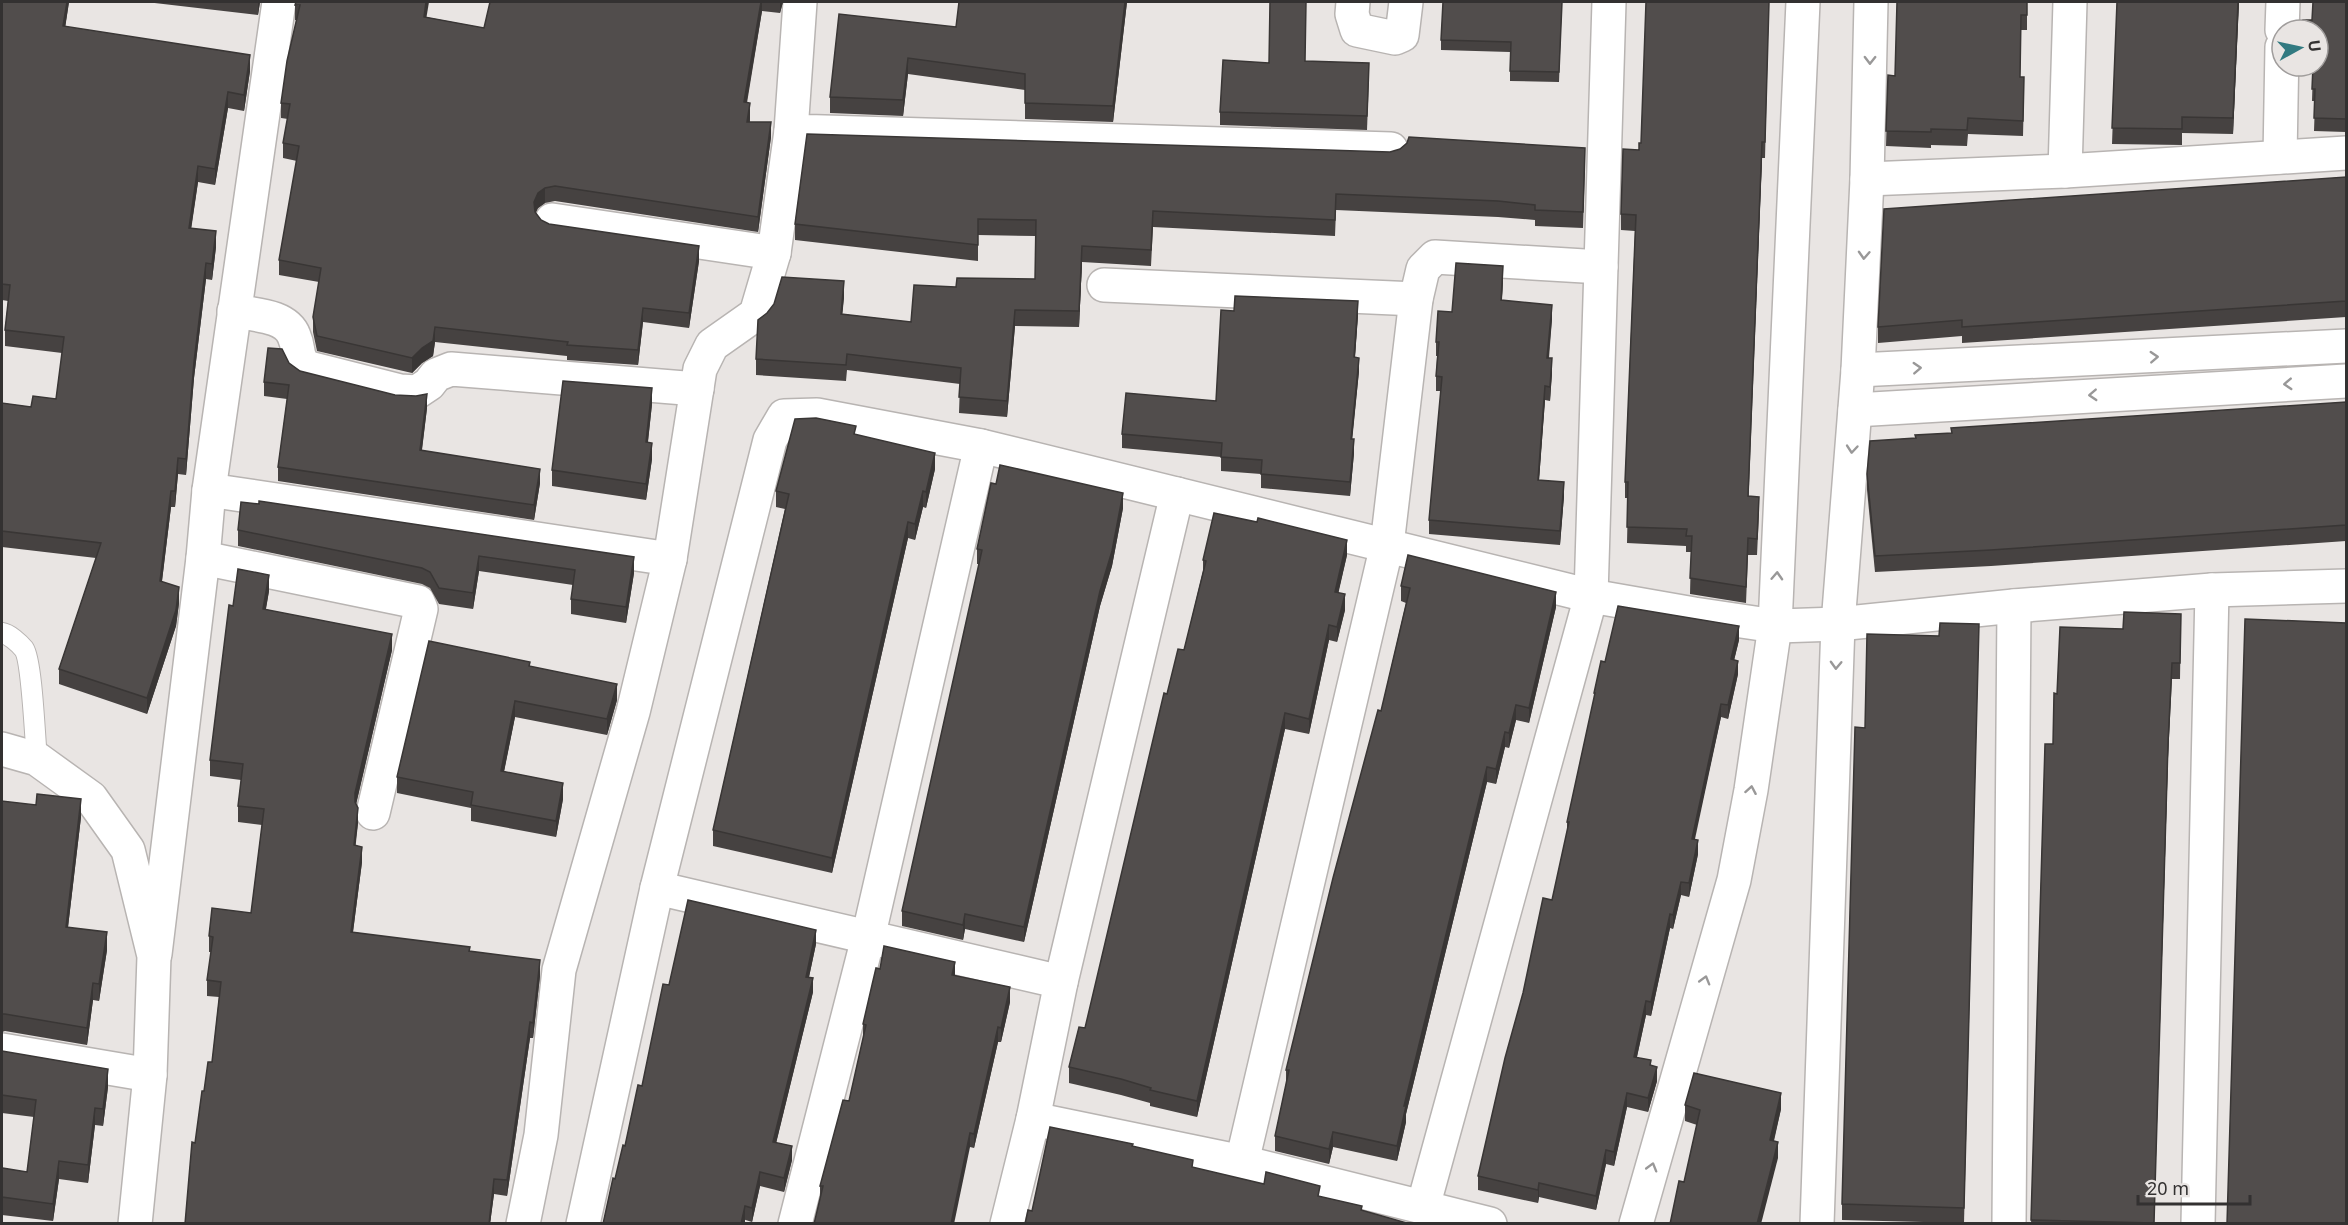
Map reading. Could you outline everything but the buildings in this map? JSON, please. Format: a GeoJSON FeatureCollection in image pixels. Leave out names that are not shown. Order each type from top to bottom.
{"type":"FeatureCollection","features":[{"type":"Feature","properties":{"kind":"street"},"geometry":{"type":"LineString","coordinates":[[135,1224],[150,1075],[154,956],[203,558],[209,490],[279,2]]}},
{"type":"Feature","properties":{"kind":"street"},"geometry":{"type":"LineString","coordinates":[[523,1224],[541,1135],[559,970],[633,712],[670,559],[700,369],[712,345],[756,314],[774,253],[791,131],[800,2]]}},
{"type":"Feature","properties":{"kind":"street"},"geometry":{"type":"LineString","coordinates":[[1353,2],[1352,14],[1357,30],[1395,38],[1402,35],[1406,2]]}},
{"type":"Feature","properties":{"kind":"street"},"geometry":{"type":"LineString","coordinates":[[1424,1207],[1591,596],[1609,2]]}},
{"type":"Feature","properties":{"kind":"street"},"geometry":{"type":"LineString","coordinates":[[1636,1224],[1734,880],[1751,790],[1775,626],[1803,2]]}},
{"type":"Feature","properties":{"kind":"street"},"geometry":{"type":"LineString","coordinates":[[1817,1224],[1838,624],[1858,370],[1867,179],[1871,2]]}},
{"type":"Feature","properties":{"kind":"street"},"geometry":{"type":"LineString","coordinates":[[2065,171],[2070,2]]}},
{"type":"Feature","properties":{"kind":"street"},"geometry":{"type":"LineString","coordinates":[[2282,18],[2283,2]]}},
{"type":"Feature","properties":{"kind":"street"},"geometry":{"type":"LineString","coordinates":[[2280,157],[2281,78]]}},
{"type":"Feature","properties":{"kind":"street"},"geometry":{"type":"LineString","coordinates":[[791,131],[1391,149]]}},
{"type":"Feature","properties":{"kind":"street"},"geometry":{"type":"LineString","coordinates":[[1867,179],[2065,171],[2346,153]]}},
{"type":"Feature","properties":{"kind":"street"},"geometry":{"type":"LineString","coordinates":[[552,220],[774,253]]}},
{"type":"Feature","properties":{"kind":"street"},"geometry":{"type":"LineString","coordinates":[[1242,1162],[1387,545],[1416,298],[1424,269],[1435,257],[1601,267]]}},
{"type":"Feature","properties":{"kind":"street"},"geometry":{"type":"LineString","coordinates":[[1104,285],[1416,298]]}},
{"type":"Feature","properties":{"kind":"street"},"geometry":{"type":"LineString","coordinates":[[234,311],[281,321],[290,327],[296,339],[297,356],[305,367],[400,391],[417,392],[429,384],[436,375],[451,369],[697,389]]}},
{"type":"Feature","properties":{"kind":"street"},"geometry":{"type":"LineString","coordinates":[[1858,370],[2346,346]]}},
{"type":"Feature","properties":{"kind":"street"},"geometry":{"type":"LineString","coordinates":[[2255,352],[2256,386]]}},
{"type":"Feature","properties":{"kind":"street"},"geometry":{"type":"LineString","coordinates":[[1855,410],[2346,381]]}},
{"type":"Feature","properties":{"kind":"street"},"geometry":{"type":"LineString","coordinates":[[584,1224],[657,888],[770,440],[784,416],[817,414],[981,446],[1591,596],[1775,626],[1838,624],[2014,606],[2212,590],[2346,586]]}},
{"type":"Feature","properties":{"kind":"street"},"geometry":{"type":"LineString","coordinates":[[795,1224],[868,938],[981,446]]}},
{"type":"Feature","properties":{"kind":"street"},"geometry":{"type":"LineString","coordinates":[[209,490],[670,559]]}},
{"type":"Feature","properties":{"kind":"street"},"geometry":{"type":"LineString","coordinates":[[1007,1224],[1033,1119],[1061,982],[1177,494]]}},
{"type":"Feature","properties":{"kind":"street"},"geometry":{"type":"LineString","coordinates":[[203,558],[418,602],[421,609],[373,813]]}},
{"type":"Feature","properties":{"kind":"street"},"geometry":{"type":"LineString","coordinates":[[2198,1224],[2212,590]]}},
{"type":"Feature","properties":{"kind":"street"},"geometry":{"type":"LineString","coordinates":[[2009,1224],[2014,606]]}},
{"type":"Feature","properties":{"kind":"street"},"geometry":{"type":"LineString","coordinates":[[2,749],[37,759],[91,798],[128,850],[154,956]]}},
{"type":"Feature","properties":{"kind":"street"},"geometry":{"type":"LineString","coordinates":[[657,888],[1061,982]]}},
{"type":"Feature","properties":{"kind":"street"},"geometry":{"type":"LineString","coordinates":[[2,1050],[150,1075]]}},
{"type":"Feature","properties":{"kind":"street"},"geometry":{"type":"LineString","coordinates":[[1033,1119],[1242,1162],[1490,1224]]}},
{"type":"Feature","properties":{"kind":"lane"},"geometry":{"type":"LineString","coordinates":[[2,633],[6,633],[25,651],[30,679],[37,759]]}}]}
